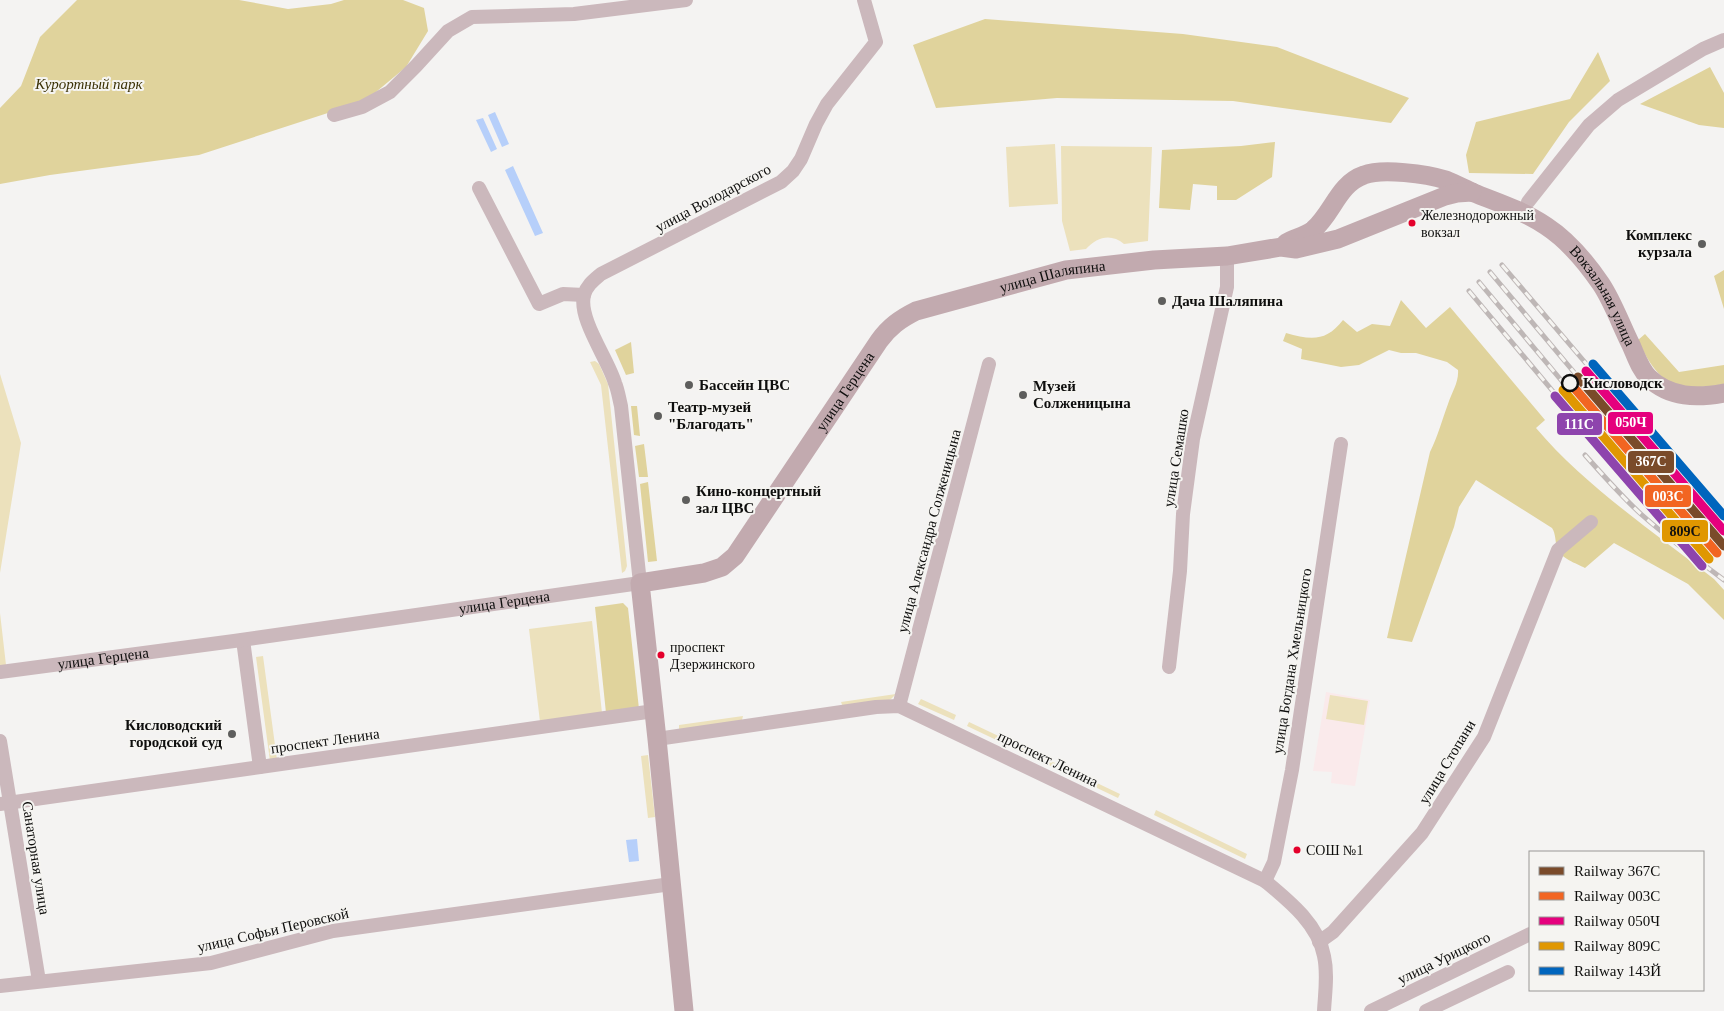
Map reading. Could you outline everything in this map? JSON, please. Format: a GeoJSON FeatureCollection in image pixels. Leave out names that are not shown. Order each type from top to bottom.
{"type":"FeatureCollection","features":[{"type":"Feature","properties":{"kind":"main road","name":"Вокзальная улица"},"geometry":{"type":"LineString","coordinates":[[1281,247],[1294,238],[1306,235],[1313,230],[1343,190],[1354,179],[1365,174],[1393,172],[1446,180],[1525,213],[1546,226],[1577,252],[1603,286],[1639,364],[1655,383],[1678,394],[1697,397],[1724,393]]}},
{"type":"Feature","properties":{"kind":"main road","name":"Вокзальная улица"},"geometry":{"type":"LineString","coordinates":[[1227,256],[1281,247],[1296,249],[1338,239],[1445,196],[1472,192]]}},
{"type":"Feature","properties":{"kind":"main road","name":"улица Шаляпина"},"geometry":{"type":"LineString","coordinates":[[886,330],[899,320],[916,312],[1066,270],[1154,260],[1227,256]]}},
{"type":"Feature","properties":{"kind":"main road","name":"улица Герцена"},"geometry":{"type":"LineString","coordinates":[[640,583],[704,573],[722,567],[735,556],[886,330]]}},
{"type":"Feature","properties":{"kind":"main road"},"geometry":{"type":"LineString","coordinates":[[640,583],[684,1011]]}},
{"type":"Feature","properties":{"kind":"street"},"geometry":{"type":"LineString","coordinates":[[334,116],[362,107],[390,92],[448,31],[472,17],[574,14],[686,0]]}},
{"type":"Feature","properties":{"kind":"street","name":"улица Володарского"},"geometry":{"type":"LineString","coordinates":[[584,295],[590,283],[602,274],[781,182],[793,172],[802,160],[816,124],[827,104],[876,42],[864,0]]}},
{"type":"Feature","properties":{"kind":"street"},"geometry":{"type":"LineString","coordinates":[[1528,202],[1589,126],[1618,100],[1703,49],[1724,40]]}},
{"type":"Feature","properties":{"kind":"street"},"geometry":{"type":"LineString","coordinates":[[479,188],[539,304],[563,294],[584,295],[584,309],[588,323],[615,382],[621,406],[640,583]]}},
{"type":"Feature","properties":{"kind":"street","name":"улица Семашко"},"geometry":{"type":"LineString","coordinates":[[1169,667],[1193,439],[1227,287],[1227,256]]}},
{"type":"Feature","properties":{"kind":"street","name":"улица Александра Солженицына"},"geometry":{"type":"LineString","coordinates":[[899,706],[990,364]]}},
{"type":"Feature","properties":{"kind":"street","name":"улица Богдана Хмельницкого"},"geometry":{"type":"LineString","coordinates":[[1265,881],[1274,862],[1292,770],[1340,444]]}},
{"type":"Feature","properties":{"kind":"street","name":"улица Стопани"},"geometry":{"type":"LineString","coordinates":[[1319,942],[1333,932],[1422,833],[1474,753],[1484,737],[1558,550],[1591,522]]}},
{"type":"Feature","properties":{"kind":"street","name":"улица Герцена"},"geometry":{"type":"LineString","coordinates":[[0,672],[243,640],[640,583]]}},
{"type":"Feature","properties":{"kind":"street"},"geometry":{"type":"LineString","coordinates":[[243,640],[260,766]]}},
{"type":"Feature","properties":{"kind":"street","name":"проспект Ленина"},"geometry":{"type":"LineString","coordinates":[[657,739],[868,708],[899,706],[1265,881],[1302,913],[1319,942],[1326,967],[1324,1011]]}},
{"type":"Feature","properties":{"kind":"street","name":"проспект Ленина"},"geometry":{"type":"LineString","coordinates":[[5,803],[654,710]]}},
{"type":"Feature","properties":{"kind":"street","name":"Санаторная улица"},"geometry":{"type":"LineString","coordinates":[[0,741],[5,803],[39,981]]}},
{"type":"Feature","properties":{"kind":"street","name":"улица Софьи Перовской"},"geometry":{"type":"LineString","coordinates":[[0,986],[211,963],[334,931],[671,884]]}},
{"type":"Feature","properties":{"kind":"street","name":"улица Урицкого"},"geometry":{"type":"LineString","coordinates":[[1371,1011],[1529,934]]}},
{"type":"Feature","properties":{"kind":"street"},"geometry":{"type":"LineString","coordinates":[[1426,1011],[1508,972]]}},
{"type":"Feature","properties":{"kind":"shaded area"},"geometry":{"type":"Polygon","coordinates":[[[1055,144],[1058,204],[1009,207],[1006,147],[1055,144]]]}},
{"type":"Feature","properties":{"kind":"shaded area"},"geometry":{"type":"Polygon","coordinates":[[[1061,146],[1152,147],[1148,241],[1124,244],[1114,238],[1104,238],[1099,239],[1086,249],[1070,251],[1062,221],[1061,146]]]}},
{"type":"Feature","properties":{"kind":"shaded area"},"geometry":{"type":"Polygon","coordinates":[[[595,361],[599,364],[608,384],[627,566],[622,573],[601,385],[590,362],[595,361]]]}},
{"type":"Feature","properties":{"kind":"shaded area"},"geometry":{"type":"Polygon","coordinates":[[[0,374],[21,443],[0,573],[0,374]]]}},
{"type":"Feature","properties":{"kind":"shaded area"},"geometry":{"type":"Polygon","coordinates":[[[0,613],[6,665],[0,666],[0,613]]]}},
{"type":"Feature","properties":{"kind":"shaded area"},"geometry":{"type":"Polygon","coordinates":[[[592,621],[602,713],[540,722],[529,629],[592,621]]]}},
{"type":"Feature","properties":{"kind":"shaded area"},"geometry":{"type":"Polygon","coordinates":[[[263,656],[277,760],[270,761],[256,657],[263,656]]]}},
{"type":"Feature","properties":{"kind":"shaded area"},"geometry":{"type":"Polygon","coordinates":[[[1326,692],[1370,700],[1355,786],[1331,783],[1332,772],[1313,771],[1326,692]]]}},
{"type":"Feature","properties":{"kind":"shaded area"},"geometry":{"type":"Polygon","coordinates":[[[896,694],[885,702],[843,707],[841,702],[896,694]]]}},
{"type":"Feature","properties":{"kind":"shaded area"},"geometry":{"type":"Polygon","coordinates":[[[1330,695],[1368,701],[1364,725],[1326,719],[1330,695]]]}},
{"type":"Feature","properties":{"kind":"shaded area"},"geometry":{"type":"Polygon","coordinates":[[[921,699],[956,715],[954,720],[918,704],[921,699]]]}},
{"type":"Feature","properties":{"kind":"shaded area"},"geometry":{"type":"Polygon","coordinates":[[[743,716],[742,720],[679,731],[679,725],[743,716]]]}},
{"type":"Feature","properties":{"kind":"shaded area"},"geometry":{"type":"Polygon","coordinates":[[[969,722],[1120,794],[1118,798],[967,726],[969,722]]]}},
{"type":"Feature","properties":{"kind":"shaded area"},"geometry":{"type":"Polygon","coordinates":[[[648,755],[655,817],[648,818],[641,756],[648,755]]]}},
{"type":"Feature","properties":{"kind":"shaded area"},"geometry":{"type":"Polygon","coordinates":[[[1156,810],[1247,854],[1245,859],[1154,815],[1156,810]]]}},
{"type":"Feature","properties":{"kind":"green space","name":"Курортный парк"},"geometry":{"type":"Polygon","coordinates":[[[77,0],[239,0],[288,9],[331,4],[344,0],[403,0],[424,8],[428,31],[406,67],[370,97],[334,111],[199,155],[50,175],[0,184],[0,108],[21,86],[40,37],[77,0]]]}},
{"type":"Feature","properties":{"kind":"green space"},"geometry":{"type":"Polygon","coordinates":[[[985,19],[1183,34],[1277,47],[1409,98],[1391,123],[1233,101],[1057,98],[936,108],[913,45],[985,19]]]}},
{"type":"Feature","properties":{"kind":"green space"},"geometry":{"type":"Polygon","coordinates":[[[1598,52],[1610,81],[1569,122],[1533,174],[1469,173],[1466,155],[1476,122],[1570,99],[1598,52]]]}},
{"type":"Feature","properties":{"kind":"green space"},"geometry":{"type":"Polygon","coordinates":[[[1710,67],[1724,93],[1724,128],[1699,125],[1640,104],[1710,67]]]}},
{"type":"Feature","properties":{"kind":"green space"},"geometry":{"type":"Polygon","coordinates":[[[1275,142],[1272,177],[1236,200],[1217,200],[1217,186],[1193,184],[1190,210],[1159,208],[1162,150],[1241,146],[1275,142]]]}},
{"type":"Feature","properties":{"kind":"green space"},"geometry":{"type":"Polygon","coordinates":[[[1724,270],[1724,309],[1714,276],[1724,270]]]}},
{"type":"Feature","properties":{"kind":"green space"},"geometry":{"type":"Polygon","coordinates":[[[1401,300],[1426,328],[1450,307],[1545,420],[1536,428],[1555,449],[1598,489],[1714,579],[1724,590],[1724,620],[1688,584],[1614,543],[1585,568],[1569,560],[1559,552],[1552,528],[1476,480],[1459,507],[1454,527],[1412,642],[1387,638],[1430,452],[1456,383],[1458,370],[1447,362],[1416,353],[1401,353],[1389,350],[1359,365],[1341,367],[1301,359],[1302,349],[1283,341],[1286,333],[1311,338],[1324,336],[1343,320],[1357,332],[1372,324],[1390,326],[1401,300]]]}},
{"type":"Feature","properties":{"kind":"green space"},"geometry":{"type":"Polygon","coordinates":[[[1645,334],[1679,372],[1724,365],[1724,384],[1692,387],[1680,386],[1670,382],[1653,367],[1638,340],[1645,334]]]}},
{"type":"Feature","properties":{"kind":"green space"},"geometry":{"type":"Polygon","coordinates":[[[631,342],[634,373],[626,375],[615,350],[631,342]]]}},
{"type":"Feature","properties":{"kind":"green space"},"geometry":{"type":"Polygon","coordinates":[[[631,406],[637,406],[640,436],[634,435],[631,406]]]}},
{"type":"Feature","properties":{"kind":"green space"},"geometry":{"type":"Polygon","coordinates":[[[644,444],[648,477],[639,477],[635,446],[644,444]]]}},
{"type":"Feature","properties":{"kind":"green space"},"geometry":{"type":"Polygon","coordinates":[[[648,482],[657,561],[648,562],[640,484],[648,482]]]}},
{"type":"Feature","properties":{"kind":"green space"},"geometry":{"type":"Polygon","coordinates":[[[623,603],[628,608],[639,709],[606,713],[595,607],[623,603]]]}},
{"type":"Feature","properties":{"kind":"water"},"geometry":{"type":"Polygon","coordinates":[[[495,112],[509,144],[502,147],[488,115],[495,112]]]}},
{"type":"Feature","properties":{"kind":"water"},"geometry":{"type":"Polygon","coordinates":[[[483,118],[497,149],[491,152],[476,120],[483,118]]]}},
{"type":"Feature","properties":{"kind":"water"},"geometry":{"type":"Polygon","coordinates":[[[513,166],[543,233],[535,236],[505,170],[513,166]]]}},
{"type":"Feature","properties":{"kind":"water"},"geometry":{"type":"Polygon","coordinates":[[[637,839],[639,861],[629,862],[626,840],[637,839]]]}},
{"type":"Feature","properties":{"kind":"railway"},"geometry":{"type":"LineString","coordinates":[[1502,265],[1589,367]]}},
{"type":"Feature","properties":{"kind":"railway"},"geometry":{"type":"LineString","coordinates":[[1490,272],[1578,377]]}},
{"type":"Feature","properties":{"kind":"railway"},"geometry":{"type":"LineString","coordinates":[[1479,282],[1566,386]]}},
{"type":"Feature","properties":{"kind":"railway"},"geometry":{"type":"LineString","coordinates":[[1469,291],[1556,395]]}},
{"type":"Feature","properties":{"kind":"railway"},"geometry":{"type":"LineString","coordinates":[[1585,455],[1619,493],[1642,515],[1724,580]]}},
{"type":"Feature","properties":{"kind":"rail line","name":"143Й"},"geometry":{"type":"LineString","coordinates":[[1593,364],[1724,516]]}},
{"type":"Feature","properties":{"kind":"rail line","name":"050Ч"},"geometry":{"type":"LineString","coordinates":[[1586,371],[1724,531]]}},
{"type":"Feature","properties":{"kind":"rail line","name":"367С"},"geometry":{"type":"LineString","coordinates":[[1578,377],[1724,546]]}},
{"type":"Feature","properties":{"kind":"rail line","name":"003С"},"geometry":{"type":"LineString","coordinates":[[1570,383],[1717,553]]}},
{"type":"Feature","properties":{"kind":"rail line","name":"809С"},"geometry":{"type":"LineString","coordinates":[[1563,390],[1709,559]]}},
{"type":"Feature","properties":{"kind":"transit line","name":"111С"},"geometry":{"type":"LineString","coordinates":[[1555,396],[1702,566]]}},
{"type":"Feature","properties":{"kind":"place","name":"Железнодорожный вокзал"},"geometry":{"type":"Point","coordinates":[1412,223]}},
{"type":"Feature","properties":{"kind":"place","name":"Комплекс курзала"},"geometry":{"type":"Point","coordinates":[1702,244]}},
{"type":"Feature","properties":{"kind":"place","name":"Дача Шаляпина"},"geometry":{"type":"Point","coordinates":[1162,301]}},
{"type":"Feature","properties":{"kind":"place","name":"Кисловодск"},"geometry":{"type":"Point","coordinates":[1570,383]}},
{"type":"Feature","properties":{"kind":"place","name":"Бассейн ЦВС"},"geometry":{"type":"Point","coordinates":[689,385]}},
{"type":"Feature","properties":{"kind":"place","name":"Музей Солженицына"},"geometry":{"type":"Point","coordinates":[1023,395]}},
{"type":"Feature","properties":{"kind":"place","name":"Театр-музей \"Благодать\""},"geometry":{"type":"Point","coordinates":[658,416]}},
{"type":"Feature","properties":{"kind":"place","name":"Кино-концертный зал ЦВС"},"geometry":{"type":"Point","coordinates":[686,500]}},
{"type":"Feature","properties":{"kind":"place","name":"проспект Дзержинского"},"geometry":{"type":"Point","coordinates":[661,655]}},
{"type":"Feature","properties":{"kind":"place","name":"Кисловодский городской суд"},"geometry":{"type":"Point","coordinates":[232,734]}},
{"type":"Feature","properties":{"kind":"place","name":"СОШ №1"},"geometry":{"type":"Point","coordinates":[1297,850]}}]}
